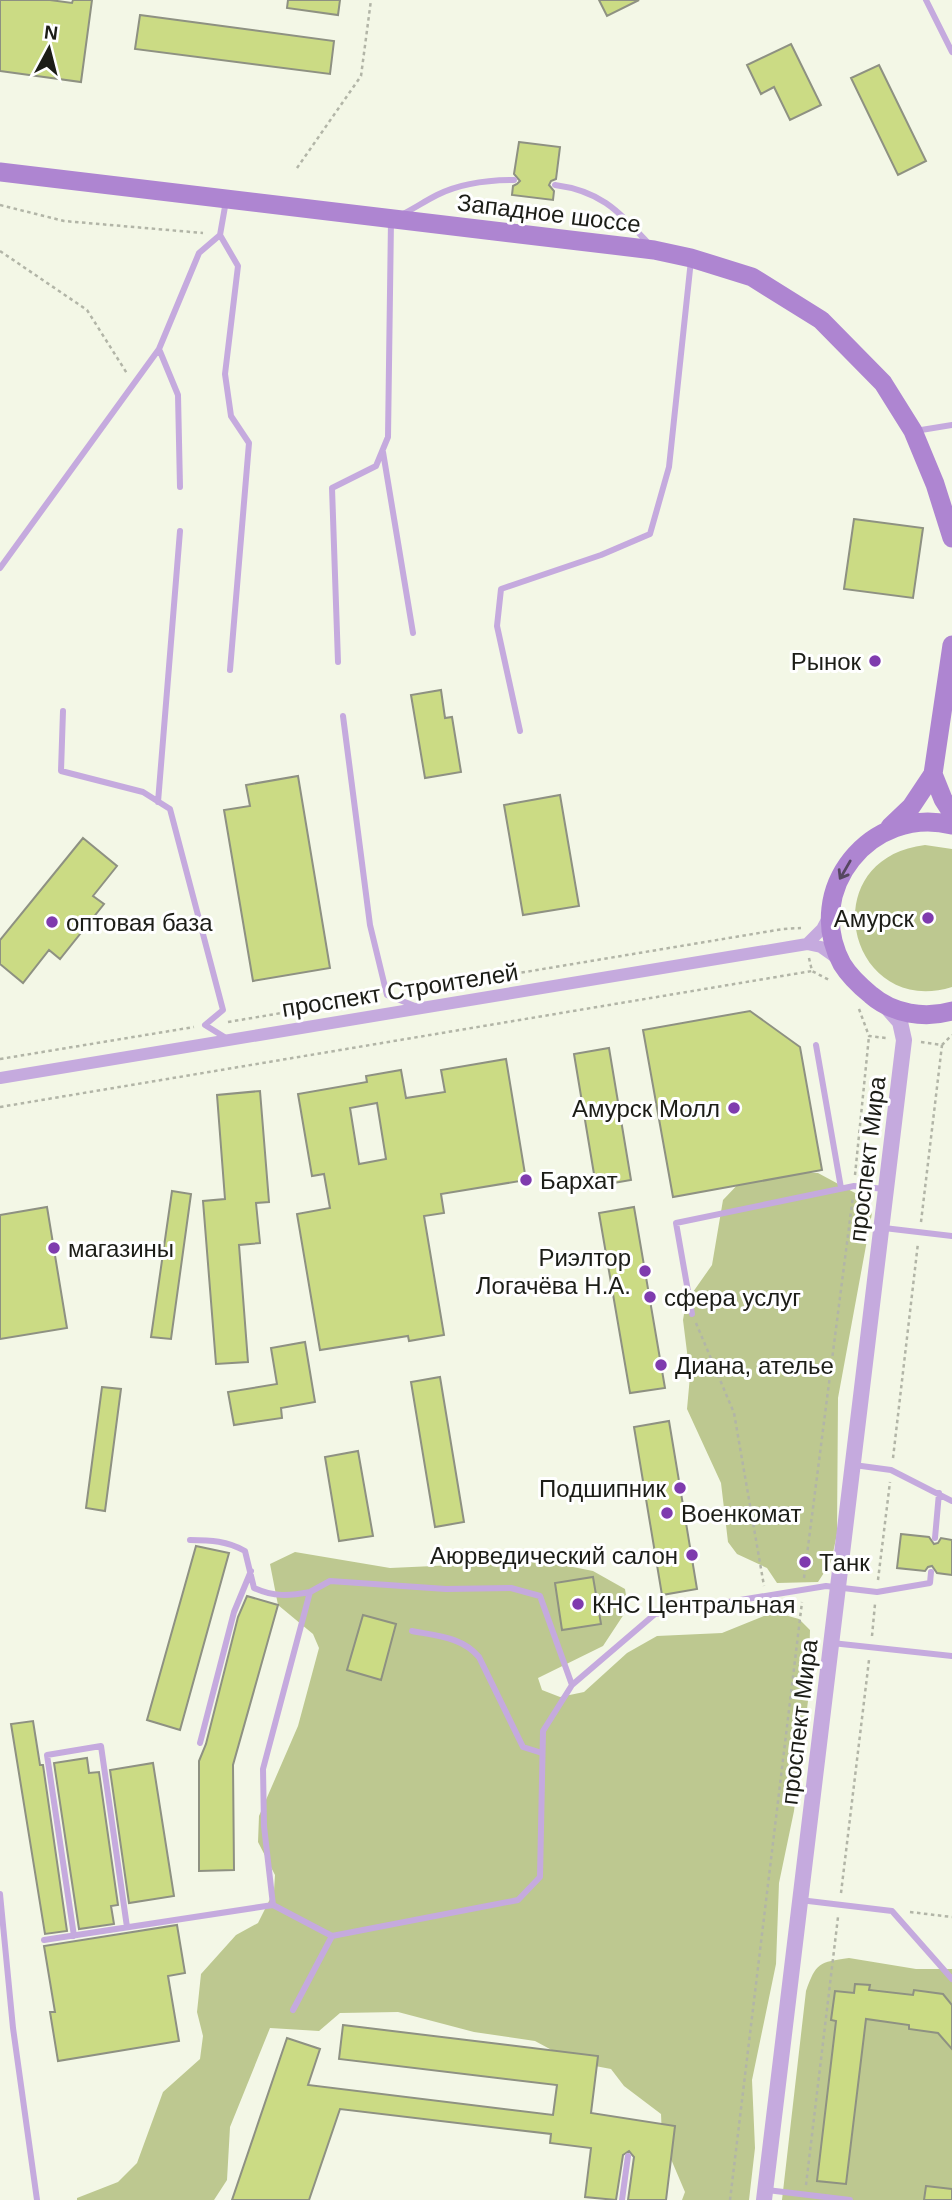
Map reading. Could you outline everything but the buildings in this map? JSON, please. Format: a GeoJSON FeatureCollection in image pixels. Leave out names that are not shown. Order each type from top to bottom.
{"type":"FeatureCollection","features":[{"type":"Feature","properties":{"kind":"main road","name":"Западное шоссе"},"geometry":{"type":"LineString","coordinates":[[0,172],[654,250],[691,258],[752,277],[821,320],[883,383],[913,431],[935,484],[952,537]]}},
{"type":"Feature","properties":{"kind":"main road"},"geometry":{"type":"LineString","coordinates":[[952,645],[933,774],[911,807],[894,824],[874,837],[849,862],[834,894],[831,912],[831,930],[842,964],[852,978],[879,1002],[912,1014],[930,1015],[952,1011]]}},
{"type":"Feature","properties":{"kind":"main road"},"geometry":{"type":"LineString","coordinates":[[933,774],[952,813]]}},
{"type":"Feature","properties":{"kind":"main road"},"geometry":{"type":"LineString","coordinates":[[874,837],[907,824],[925,822],[952,825]]}},
{"type":"Feature","properties":{"kind":"street"},"geometry":{"type":"LineString","coordinates":[[831,912],[822,929],[807,944],[828,950],[842,964]]}},
{"type":"Feature","properties":{"kind":"street","name":"проспект Строителей"},"geometry":{"type":"LineString","coordinates":[[0,1078],[807,944]]}},
{"type":"Feature","properties":{"kind":"street"},"geometry":{"type":"LineString","coordinates":[[879,1002],[895,1013],[904,1040]]}},
{"type":"Feature","properties":{"kind":"street"},"geometry":{"type":"LineString","coordinates":[[904,1040],[916,1022],[930,1015]]}},
{"type":"Feature","properties":{"kind":"street","name":"проспект Мира"},"geometry":{"type":"LineString","coordinates":[[764,2195],[904,1040]]}},
{"type":"Feature","properties":{"kind":"lane"},"geometry":{"type":"LineString","coordinates":[[926,0],[952,52]]}},
{"type":"Feature","properties":{"kind":"lane"},"geometry":{"type":"LineString","coordinates":[[338,662],[332,488],[376,466],[388,437],[391,219],[460,186],[514,180]]}},
{"type":"Feature","properties":{"kind":"lane"},"geometry":{"type":"LineString","coordinates":[[555,185],[579,188],[617,210],[654,250]]}},
{"type":"Feature","properties":{"kind":"lane"},"geometry":{"type":"LineString","coordinates":[[226,199],[220,235],[237,266],[225,374],[231,416],[249,443],[230,670]]}},
{"type":"Feature","properties":{"kind":"lane"},"geometry":{"type":"LineString","coordinates":[[0,568],[159,349],[199,253],[220,235]]}},
{"type":"Feature","properties":{"kind":"lane"},"geometry":{"type":"LineString","coordinates":[[520,731],[497,626],[501,589],[601,555],[650,534],[669,467],[691,258]]}},
{"type":"Feature","properties":{"kind":"lane"},"geometry":{"type":"LineString","coordinates":[[159,349],[178,395],[180,487]]}},
{"type":"Feature","properties":{"kind":"lane"},"geometry":{"type":"LineString","coordinates":[[913,431],[952,425]]}},
{"type":"Feature","properties":{"kind":"lane"},"geometry":{"type":"LineString","coordinates":[[383,450],[413,633]]}},
{"type":"Feature","properties":{"kind":"lane"},"geometry":{"type":"LineString","coordinates":[[158,802],[180,531]]}},
{"type":"Feature","properties":{"kind":"lane"},"geometry":{"type":"LineString","coordinates":[[63,711],[61,771],[143,792],[170,809],[223,1010],[205,1025],[228,1040]]}},
{"type":"Feature","properties":{"kind":"lane"},"geometry":{"type":"LineString","coordinates":[[343,716],[370,925],[387,995],[420,1008]]}},
{"type":"Feature","properties":{"kind":"lane"},"geometry":{"type":"LineString","coordinates":[[816,1045],[841,1188]]}},
{"type":"Feature","properties":{"kind":"lane"},"geometry":{"type":"LineString","coordinates":[[692,1314],[676,1223],[841,1188],[854,1186],[886,1189]]}},
{"type":"Feature","properties":{"kind":"lane"},"geometry":{"type":"LineString","coordinates":[[882,1227],[952,1236]]}},
{"type":"Feature","properties":{"kind":"lane"},"geometry":{"type":"LineString","coordinates":[[853,1465],[891,1470],[952,1501]]}},
{"type":"Feature","properties":{"kind":"lane"},"geometry":{"type":"LineString","coordinates":[[935,1538],[939,1493]]}},
{"type":"Feature","properties":{"kind":"lane"},"geometry":{"type":"LineString","coordinates":[[190,1540],[214,1540],[233,1544],[245,1551],[254,1588],[284,1597],[310,1592],[330,1581],[446,1589],[512,1588],[540,1596],[572,1685]]}},
{"type":"Feature","properties":{"kind":"lane"},"geometry":{"type":"LineString","coordinates":[[200,1743],[234,1612],[251,1571]]}},
{"type":"Feature","properties":{"kind":"lane"},"geometry":{"type":"LineString","coordinates":[[44,1940],[273,1905],[332,1936],[517,1900],[540,1877],[543,1731],[572,1685],[655,1614],[826,1586],[877,1592],[930,1583],[931,1572]]}},
{"type":"Feature","properties":{"kind":"lane"},"geometry":{"type":"LineString","coordinates":[[273,1905],[264,1826],[263,1769],[310,1592]]}},
{"type":"Feature","properties":{"kind":"lane"},"geometry":{"type":"LineString","coordinates":[[412,1631],[455,1639],[471,1647],[479,1657],[523,1746],[542,1753]]}},
{"type":"Feature","properties":{"kind":"lane"},"geometry":{"type":"LineString","coordinates":[[831,1643],[952,1656]]}},
{"type":"Feature","properties":{"kind":"lane"},"geometry":{"type":"LineString","coordinates":[[74,1936],[47,1755],[101,1746],[127,1927]]}},
{"type":"Feature","properties":{"kind":"lane"},"geometry":{"type":"LineString","coordinates":[[0,1894],[13,2028],[37,2200]]}},
{"type":"Feature","properties":{"kind":"lane"},"geometry":{"type":"LineString","coordinates":[[800,1900],[892,1910],[952,1979]]}},
{"type":"Feature","properties":{"kind":"lane"},"geometry":{"type":"LineString","coordinates":[[293,2010],[332,1936]]}},
{"type":"Feature","properties":{"kind":"lane"},"geometry":{"type":"LineString","coordinates":[[622,2200],[628,2156]]}},
{"type":"Feature","properties":{"kind":"lane"},"geometry":{"type":"LineString","coordinates":[[764,2195],[805,2194],[850,2200]]}},
{"type":"Feature","properties":{"kind":"path"},"geometry":{"type":"LineString","coordinates":[[297,168],[361,76],[371,0]]}},
{"type":"Feature","properties":{"kind":"path"},"geometry":{"type":"LineString","coordinates":[[0,205],[64,220],[220,235]]}},
{"type":"Feature","properties":{"kind":"path"},"geometry":{"type":"LineString","coordinates":[[0,251],[88,310],[134,384]]}},
{"type":"Feature","properties":{"kind":"path"},"geometry":{"type":"LineString","coordinates":[[783,929],[806,928]]}},
{"type":"Feature","properties":{"kind":"path"},"geometry":{"type":"LineString","coordinates":[[0,1107],[812,971]]}},
{"type":"Feature","properties":{"kind":"path"},"geometry":{"type":"LineString","coordinates":[[730,2200],[854,1186],[869,1036]]}},
{"type":"Feature","properties":{"kind":"path"},"geometry":{"type":"LineString","coordinates":[[805,2194],[942,1045]]}},
{"type":"Feature","properties":{"kind":"path"},"geometry":{"type":"LineString","coordinates":[[692,1314],[734,1413],[765,1596]]}},
{"type":"Feature","properties":{"kind":"path"},"geometry":{"type":"LineString","coordinates":[[892,1910],[952,1917]]}},
{"type":"Feature","properties":{"kind":"green space"},"geometry":{"type":"Polygon","coordinates":[[[925,845],[952,849],[952,987],[916,991],[888,980],[868,960],[857,933],[856,905],[866,878],[889,856],[925,845]]]}},
{"type":"Feature","properties":{"kind":"green space"},"geometry":{"type":"Polygon","coordinates":[[[763,1171],[818,1173],[868,1200],[872,1213],[838,1398],[837,1534],[831,1562],[818,1582],[777,1583],[767,1568],[737,1554],[728,1542],[721,1483],[687,1409],[690,1376],[683,1320],[686,1302],[712,1265],[723,1200],[742,1180],[763,1171]]]}},
{"type":"Feature","properties":{"kind":"green space"},"geometry":{"type":"Polygon","coordinates":[[[295,1552],[390,1568],[543,1561],[593,1571],[625,1589],[628,1608],[603,1646],[538,1678],[542,1690],[560,1697],[584,1692],[627,1653],[657,1636],[722,1633],[774,1612],[799,1619],[810,1630],[808,1701],[794,1811],[779,1883],[776,1964],[752,2080],[755,2148],[749,2200],[682,2200],[685,2192],[662,2138],[661,2114],[624,2086],[611,2069],[574,2062],[535,2041],[474,2032],[398,2012],[340,2013],[319,2031],[270,2028],[230,2127],[227,2180],[214,2200],[77,2200],[118,2182],[137,2163],[163,2092],[200,2059],[203,2036],[197,2012],[201,1974],[236,1935],[258,1923],[274,1891],[275,1875],[258,1842],[259,1816],[298,1726],[319,1648],[313,1634],[278,1605],[270,1564],[295,1552]]]}},
{"type":"Feature","properties":{"kind":"green space"},"geometry":{"type":"Polygon","coordinates":[[[849,1958],[916,1969],[952,1969],[952,2200],[782,2200],[806,1991],[816,1969],[831,1961],[849,1958]]]}},
{"type":"Feature","properties":{"kind":"place","name":"Рынок"},"geometry":{"type":"Point","coordinates":[875,661]}},
{"type":"Feature","properties":{"kind":"place","name":"Амурск"},"geometry":{"type":"Point","coordinates":[928,918]}},
{"type":"Feature","properties":{"kind":"place","name":"оптовая база"},"geometry":{"type":"Point","coordinates":[52,922]}},
{"type":"Feature","properties":{"kind":"place","name":"Амурск Молл"},"geometry":{"type":"Point","coordinates":[734,1108]}},
{"type":"Feature","properties":{"kind":"place","name":"Бархат"},"geometry":{"type":"Point","coordinates":[526,1180]}},
{"type":"Feature","properties":{"kind":"place","name":"магазины"},"geometry":{"type":"Point","coordinates":[54,1248]}},
{"type":"Feature","properties":{"kind":"place","name":"Риэлтор Логачёва Н.А."},"geometry":{"type":"Point","coordinates":[645,1271]}},
{"type":"Feature","properties":{"kind":"place","name":"сфера услуг"},"geometry":{"type":"Point","coordinates":[650,1297]}},
{"type":"Feature","properties":{"kind":"place","name":"Диана, ателье"},"geometry":{"type":"Point","coordinates":[661,1365]}},
{"type":"Feature","properties":{"kind":"place","name":"Подшипник"},"geometry":{"type":"Point","coordinates":[680,1488]}},
{"type":"Feature","properties":{"kind":"place","name":"Военкомат"},"geometry":{"type":"Point","coordinates":[667,1513]}},
{"type":"Feature","properties":{"kind":"place","name":"Аюрведический салон"},"geometry":{"type":"Point","coordinates":[692,1555]}},
{"type":"Feature","properties":{"kind":"place","name":"Танк"},"geometry":{"type":"Point","coordinates":[805,1562]}},
{"type":"Feature","properties":{"kind":"place","name":"КНС Центральная"},"geometry":{"type":"Point","coordinates":[578,1604]}}]}
